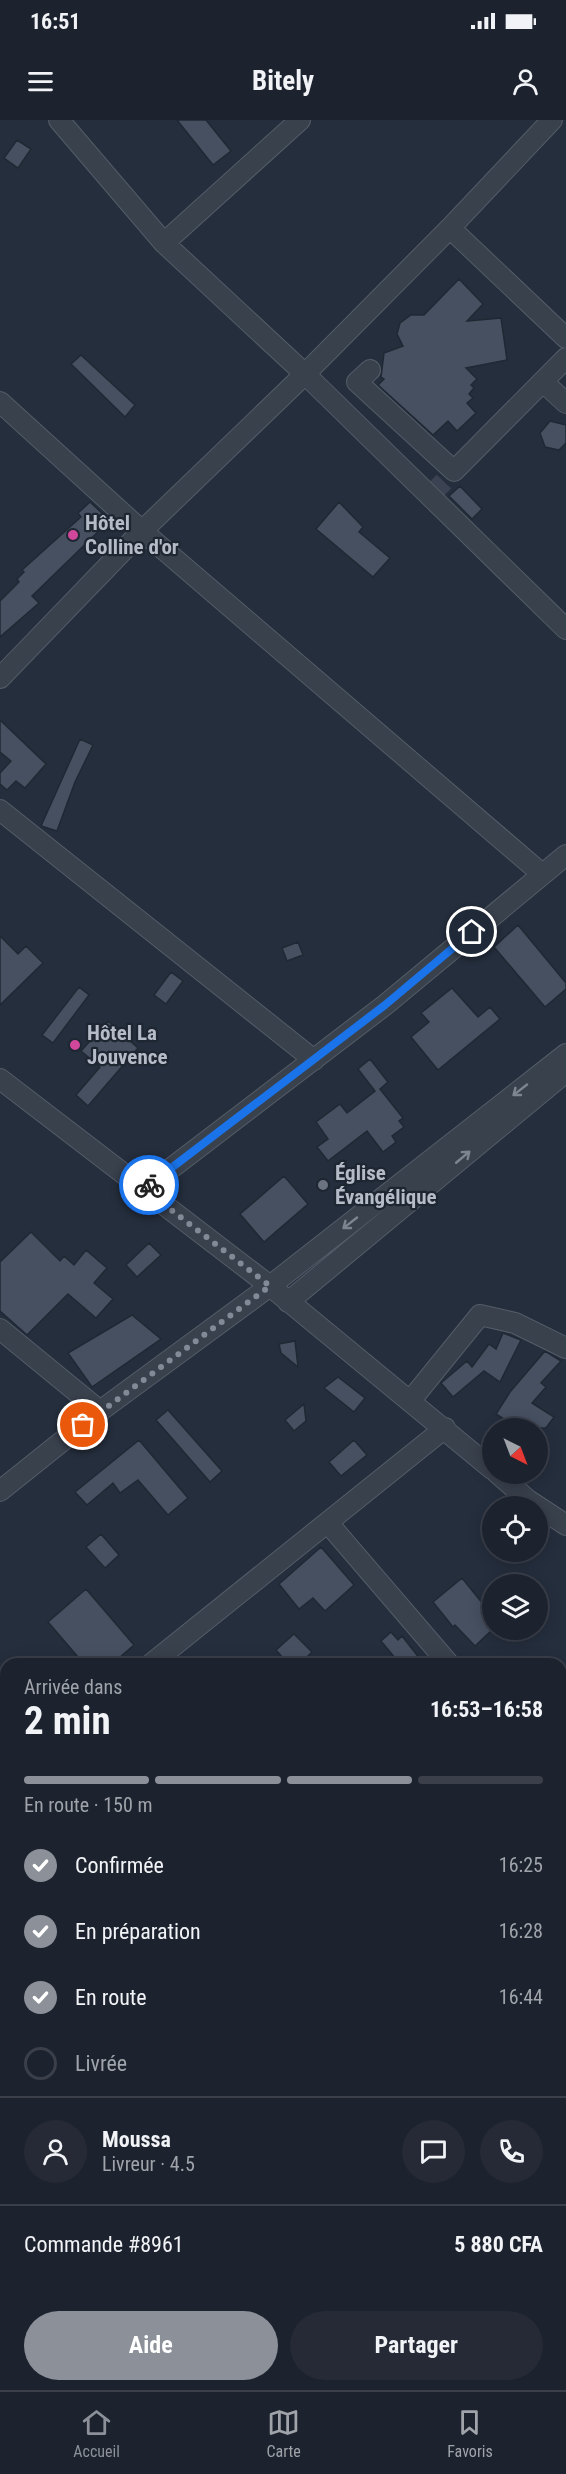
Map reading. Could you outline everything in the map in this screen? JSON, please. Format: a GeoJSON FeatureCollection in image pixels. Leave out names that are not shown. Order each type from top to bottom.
{"type":"FeatureCollection","features":[{"type":"Feature","properties":{"kind":"street"},"geometry":{"type":"LineString","coordinates":[[59,120],[164,243],[305,374],[566,629]]}},
{"type":"Feature","properties":{"kind":"street"},"geometry":{"type":"LineString","coordinates":[[164,243],[300,120]]}},
{"type":"Feature","properties":{"kind":"street"},"geometry":{"type":"LineString","coordinates":[[0,678],[142,531],[305,374],[450,228],[552,120]]}},
{"type":"Feature","properties":{"kind":"street"},"geometry":{"type":"LineString","coordinates":[[450,228],[566,338]]}},
{"type":"Feature","properties":{"kind":"street"},"geometry":{"type":"LineString","coordinates":[[370,370],[357,382],[454,471],[566,358]]}},
{"type":"Feature","properties":{"kind":"street"},"geometry":{"type":"LineString","coordinates":[[543,382],[566,403]]}},
{"type":"Feature","properties":{"kind":"street"},"geometry":{"type":"LineString","coordinates":[[0,402],[142,531],[542,874]]}},
{"type":"Feature","properties":{"kind":"street"},"geometry":{"type":"LineString","coordinates":[[0,810],[314,1060]]}},
{"type":"Feature","properties":{"kind":"street"},"geometry":{"type":"LineString","coordinates":[[144,1189],[385,1005],[566,855]]}},
{"type":"Feature","properties":{"kind":"street"},"geometry":{"type":"LineString","coordinates":[[0,1491],[100,1411],[270,1286],[566,1054]]}},
{"type":"Feature","properties":{"kind":"street"},"geometry":{"type":"LineString","coordinates":[[288,1302],[566,1072]]}},
{"type":"Feature","properties":{"kind":"street"},"geometry":{"type":"LineString","coordinates":[[0,1079],[270,1286],[482,1460]]}},
{"type":"Feature","properties":{"kind":"street"},"geometry":{"type":"LineString","coordinates":[[411,1400],[480,1315],[515,1323],[566,1348]]}},
{"type":"Feature","properties":{"kind":"street"},"geometry":{"type":"LineString","coordinates":[[0,1329],[100,1411]]}},
{"type":"Feature","properties":{"kind":"street"},"geometry":{"type":"LineString","coordinates":[[159,1658],[445,1428]]}},
{"type":"Feature","properties":{"kind":"street"},"geometry":{"type":"LineString","coordinates":[[510,1484],[528,1500],[566,1525]]}},
{"type":"Feature","properties":{"kind":"street"},"geometry":{"type":"LineString","coordinates":[[328,1523],[444,1658]]}},
{"type":"Feature","properties":{"kind":"building"},"geometry":{"type":"Polygon","coordinates":[[[177,120],[206,120],[231,151],[213,165],[177,120]]]}},
{"type":"Feature","properties":{"kind":"building"},"geometry":{"type":"Polygon","coordinates":[[[17,140],[31,149],[18,168],[4,158],[17,140]]]}},
{"type":"Feature","properties":{"kind":"building"},"geometry":{"type":"Polygon","coordinates":[[[459,279],[483,304],[467,321],[501,318],[507,360],[466,368],[477,379],[471,385],[474,388],[469,394],[473,398],[467,403],[476,413],[457,431],[448,421],[433,435],[378,385],[384,379],[381,377],[384,353],[403,346],[397,334],[400,323],[411,315],[424,315],[459,279]]]}},
{"type":"Feature","properties":{"kind":"building"},"geometry":{"type":"Polygon","coordinates":[[[81,355],[135,405],[125,417],[71,364],[81,355]]]}},
{"type":"Feature","properties":{"kind":"building"},"geometry":{"type":"Polygon","coordinates":[[[550,421],[566,425],[566,443],[559,450],[545,447],[540,433],[550,421]]]}},
{"type":"Feature","properties":{"kind":"building"},"geometry":{"type":"Polygon","coordinates":[[[460,486],[482,509],[472,519],[449,496],[460,486]]]}},
{"type":"Feature","properties":{"kind":"building"},"geometry":{"type":"Polygon","coordinates":[[[90,502],[104,515],[104,526],[32,596],[39,603],[0,637],[0,601],[19,582],[17,579],[24,572],[22,570],[81,517],[78,513],[90,502]]]}},
{"type":"Feature","properties":{"kind":"building"},"geometry":{"type":"Polygon","coordinates":[[[339,502],[363,527],[359,532],[390,558],[373,577],[316,529],[339,502]]]}},
{"type":"Feature","properties":{"kind":"building"},"geometry":{"type":"Polygon","coordinates":[[[0,720],[46,764],[25,788],[16,781],[7,790],[0,784],[0,773],[11,761],[0,752],[0,720]]]}},
{"type":"Feature","properties":{"kind":"building"},"geometry":{"type":"Polygon","coordinates":[[[80,739],[93,745],[75,782],[57,831],[41,826],[80,739]]]}},
{"type":"Feature","properties":{"kind":"building"},"geometry":{"type":"Polygon","coordinates":[[[518,925],[566,983],[566,989],[545,1007],[494,947],[518,925]]]}},
{"type":"Feature","properties":{"kind":"building"},"geometry":{"type":"Polygon","coordinates":[[[0,936],[18,954],[26,946],[43,963],[0,1005],[0,936]]]}},
{"type":"Feature","properties":{"kind":"building"},"geometry":{"type":"Polygon","coordinates":[[[298,942],[303,955],[287,961],[282,948],[298,942]]]}},
{"type":"Feature","properties":{"kind":"building"},"geometry":{"type":"Polygon","coordinates":[[[171,972],[183,981],[166,1004],[154,995],[171,972]]]}},
{"type":"Feature","properties":{"kind":"building"},"geometry":{"type":"Polygon","coordinates":[[[79,987],[89,995],[53,1043],[42,1035],[79,987]]]}},
{"type":"Feature","properties":{"kind":"building"},"geometry":{"type":"Polygon","coordinates":[[[452,988],[478,1017],[490,1007],[500,1019],[438,1070],[411,1037],[429,1022],[421,1013],[452,988]]]}},
{"type":"Feature","properties":{"kind":"building"},"geometry":{"type":"Polygon","coordinates":[[[108,1021],[138,1048],[88,1106],[76,1095],[100,1067],[81,1051],[108,1021]]]}},
{"type":"Feature","properties":{"kind":"building"},"geometry":{"type":"Polygon","coordinates":[[[370,1059],[388,1082],[380,1089],[403,1118],[399,1121],[404,1127],[392,1136],[396,1142],[383,1152],[367,1131],[328,1161],[317,1147],[328,1139],[316,1122],[340,1104],[347,1113],[375,1091],[358,1069],[370,1059]]]}},
{"type":"Feature","properties":{"kind":"building"},"geometry":{"type":"Polygon","coordinates":[[[284,1176],[308,1204],[264,1242],[240,1214],[284,1176]]]}},
{"type":"Feature","properties":{"kind":"building"},"geometry":{"type":"Polygon","coordinates":[[[31,1232],[60,1261],[64,1256],[74,1265],[86,1250],[107,1268],[94,1283],[113,1299],[96,1318],[68,1294],[27,1335],[0,1311],[0,1262],[31,1232]]]}},
{"type":"Feature","properties":{"kind":"building"},"geometry":{"type":"Polygon","coordinates":[[[149,1243],[161,1255],[137,1277],[126,1265],[149,1243]]]}},
{"type":"Feature","properties":{"kind":"building"},"geometry":{"type":"Polygon","coordinates":[[[132,1315],[161,1339],[92,1387],[68,1353],[132,1315]]]}},
{"type":"Feature","properties":{"kind":"building"},"geometry":{"type":"Polygon","coordinates":[[[503,1333],[521,1340],[500,1382],[484,1371],[453,1397],[441,1383],[467,1361],[472,1367],[489,1344],[496,1349],[503,1333]]]}},
{"type":"Feature","properties":{"kind":"building"},"geometry":{"type":"Polygon","coordinates":[[[295,1341],[298,1367],[281,1353],[279,1344],[295,1341]]]}},
{"type":"Feature","properties":{"kind":"building"},"geometry":{"type":"Polygon","coordinates":[[[545,1351],[561,1361],[541,1383],[546,1387],[532,1403],[554,1417],[548,1425],[548,1418],[502,1418],[496,1414],[510,1392],[545,1351]]]}},
{"type":"Feature","properties":{"kind":"building"},"geometry":{"type":"Polygon","coordinates":[[[338,1377],[365,1398],[354,1412],[324,1388],[338,1377]]]}},
{"type":"Feature","properties":{"kind":"building"},"geometry":{"type":"Polygon","coordinates":[[[304,1404],[306,1421],[294,1431],[285,1420],[304,1404]]]}},
{"type":"Feature","properties":{"kind":"building"},"geometry":{"type":"Polygon","coordinates":[[[168,1410],[222,1471],[210,1482],[156,1420],[168,1410]]]}},
{"type":"Feature","properties":{"kind":"building"},"geometry":{"type":"Polygon","coordinates":[[[139,1440],[188,1498],[168,1515],[138,1480],[120,1493],[113,1483],[87,1505],[75,1492],[139,1440]]]}},
{"type":"Feature","properties":{"kind":"building"},"geometry":{"type":"Polygon","coordinates":[[[354,1440],[367,1455],[341,1476],[329,1462],[354,1440]]]}},
{"type":"Feature","properties":{"kind":"building"},"geometry":{"type":"Polygon","coordinates":[[[101,1534],[119,1555],[105,1568],[86,1547],[101,1534]]]}},
{"type":"Feature","properties":{"kind":"building"},"geometry":{"type":"Polygon","coordinates":[[[321,1547],[354,1585],[325,1611],[313,1598],[299,1609],[279,1584],[321,1547]]]}},
{"type":"Feature","properties":{"kind":"building"},"geometry":{"type":"Polygon","coordinates":[[[462,1578],[482,1603],[482,1639],[475,1646],[455,1625],[453,1627],[433,1602],[462,1578]]]}},
{"type":"Feature","properties":{"kind":"building"},"geometry":{"type":"Polygon","coordinates":[[[86,1589],[134,1645],[119,1658],[79,1658],[48,1622],[86,1589]]]}},
{"type":"Feature","properties":{"kind":"building"},"geometry":{"type":"Polygon","coordinates":[[[391,1632],[398,1640],[402,1636],[419,1658],[395,1658],[381,1641],[391,1632]]]}},
{"type":"Feature","properties":{"kind":"building"},"geometry":{"type":"Polygon","coordinates":[[[294,1634],[312,1652],[306,1658],[283,1658],[276,1650],[294,1634]]]}},
{"type":"Feature","properties":{"kind":"tunnel"},"geometry":{"type":"LineString","coordinates":[[430,496],[454,471]]}},
{"type":"Feature","properties":{"kind":"way so far"},"geometry":{"type":"LineString","coordinates":[[83,1425],[270,1286],[144,1189],[149,1185]]}},
{"type":"Feature","properties":{"kind":"place","name":"Hôtel Colline d'or"},"geometry":{"type":"Point","coordinates":[73,535]}},
{"type":"Feature","properties":{"kind":"place","name":"Hôtel La Jouvence"},"geometry":{"type":"Point","coordinates":[75,1045]}},
{"type":"Feature","properties":{"kind":"place","name":"Église Évangélique"},"geometry":{"type":"Point","coordinates":[323,1185]}},
{"type":"Feature","properties":{"kind":"route"},"geometry":{"type":"LineString","coordinates":[[149,1185],[385,1005],[472,932]]}}]}
